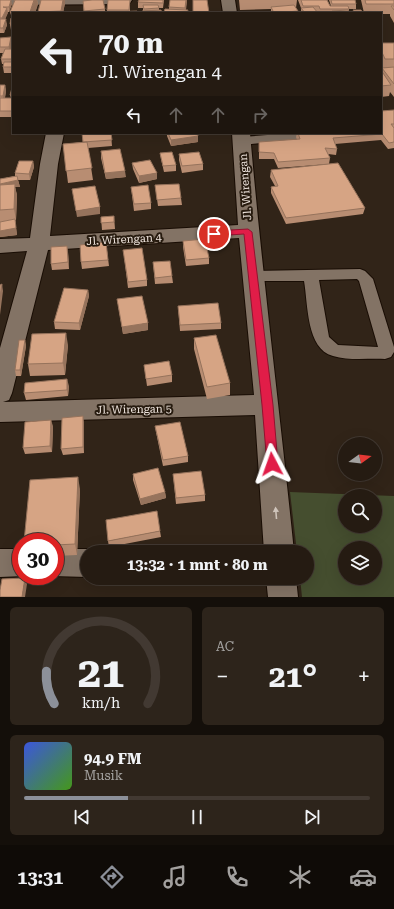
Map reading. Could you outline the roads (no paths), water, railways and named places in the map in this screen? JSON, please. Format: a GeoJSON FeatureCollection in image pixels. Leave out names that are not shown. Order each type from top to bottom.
{"type":"FeatureCollection","features":[{"type":"Feature","properties":{"kind":"street"},"geometry":{"type":"LineString","coordinates":[[0,1],[80,5],[125,0]]}},
{"type":"Feature","properties":{"kind":"street"},"geometry":{"type":"LineString","coordinates":[[228,0],[230,12]]}},
{"type":"Feature","properties":{"kind":"street"},"geometry":{"type":"LineString","coordinates":[[0,393],[39,244],[49,164],[55,134]]}},
{"type":"Feature","properties":{"kind":"street","name":"Jl. Wirengan"},"geometry":{"type":"LineString","coordinates":[[242,137],[248,232],[267,405],[278,545]]}},
{"type":"Feature","properties":{"kind":"street","name":"Jl. Wirengan 4"},"geometry":{"type":"LineString","coordinates":[[0,246],[248,232]]}},
{"type":"Feature","properties":{"kind":"street","name":"Jl. Wirengan 5"},"geometry":{"type":"LineString","coordinates":[[0,412],[267,405]]}},
{"type":"Feature","properties":{"kind":"street"},"geometry":{"type":"LineString","coordinates":[[0,563],[12,563]]}},
{"type":"Feature","properties":{"kind":"street"},"geometry":{"type":"LineString","coordinates":[[64,563],[80,563]]}},
{"type":"Feature","properties":{"kind":"street"},"geometry":{"type":"LineString","coordinates":[[282,585],[283,597]]}},
{"type":"Feature","properties":{"kind":"lane"},"geometry":{"type":"LineString","coordinates":[[242,137],[294,136]]}},
{"type":"Feature","properties":{"kind":"lane"},"geometry":{"type":"LineString","coordinates":[[254,276],[360,274],[364,277],[387,350],[385,353],[335,351],[326,345],[321,339],[312,276]]}}]}
